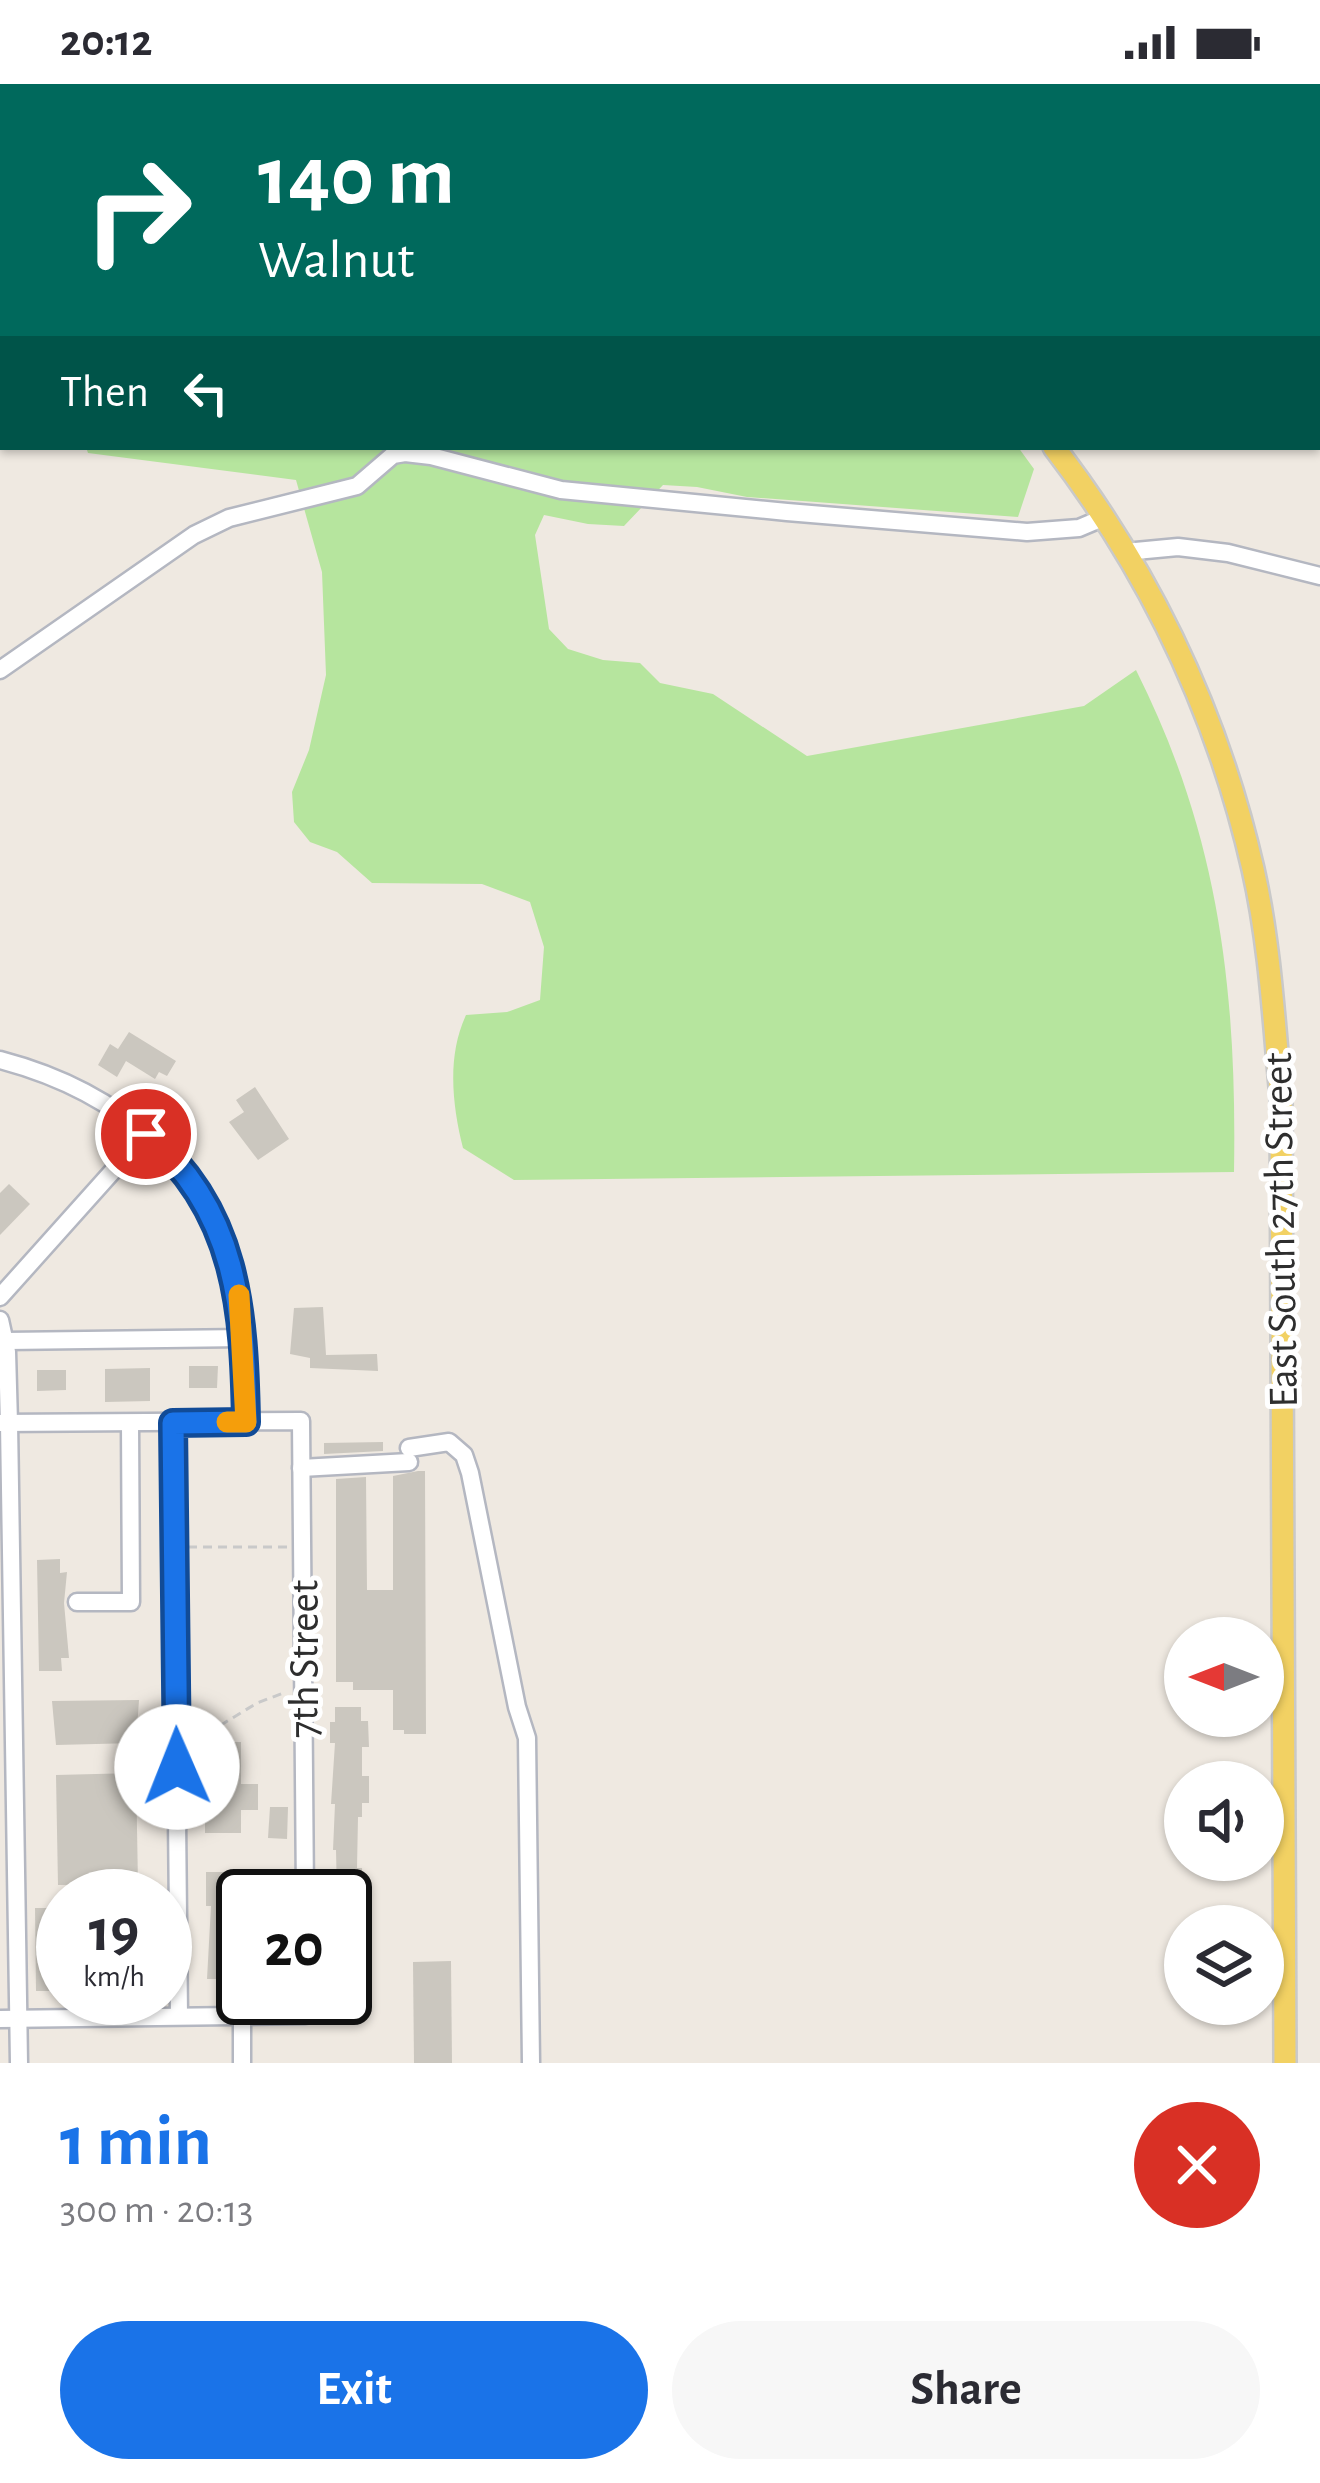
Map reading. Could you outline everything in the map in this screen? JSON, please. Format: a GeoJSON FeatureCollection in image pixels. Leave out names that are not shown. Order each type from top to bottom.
{"type":"FeatureCollection","features":[{"type":"Feature","properties":{"kind":"main road","name":"East South 27th Street"},"geometry":{"type":"LineString","coordinates":[[1056,450],[1125,552],[1175,642],[1204,707],[1254,872],[1269,966],[1281,1098],[1285,2063]]}},
{"type":"Feature","properties":{"kind":"street"},"geometry":{"type":"LineString","coordinates":[[0,670],[194,535],[229,518],[357,486],[393,455],[431,456],[561,490],[787,512],[1027,532],[1079,528],[1105,518]]}},
{"type":"Feature","properties":{"kind":"street"},"geometry":{"type":"LineString","coordinates":[[1125,552],[1178,547],[1320,576]]}},
{"type":"Feature","properties":{"kind":"street"},"geometry":{"type":"LineString","coordinates":[[0,1060],[64,1081],[103,1102],[170,1154],[191,1179],[238,1290],[246,1422],[4,1424]]}},
{"type":"Feature","properties":{"kind":"street"},"geometry":{"type":"LineString","coordinates":[[0,1297],[146,1134]]}},
{"type":"Feature","properties":{"kind":"street"},"geometry":{"type":"LineString","coordinates":[[0,1320],[6,1347],[9,2019],[20,2063]]}},
{"type":"Feature","properties":{"kind":"street"},"geometry":{"type":"LineString","coordinates":[[6,1347],[244,1339]]}},
{"type":"Feature","properties":{"kind":"street","name":"7th Street"},"geometry":{"type":"LineString","coordinates":[[246,1422],[301,1421],[305,1869]]}},
{"type":"Feature","properties":{"kind":"street"},"geometry":{"type":"LineString","coordinates":[[77,1602],[131,1601],[130,1423]]}},
{"type":"Feature","properties":{"kind":"street"},"geometry":{"type":"LineString","coordinates":[[173,1423],[177,1869]]}},
{"type":"Feature","properties":{"kind":"street"},"geometry":{"type":"LineString","coordinates":[[302,1468],[409,1455],[448,1442],[464,1455],[482,1519],[527,1738],[531,2063]]}},
{"type":"Feature","properties":{"kind":"street"},"geometry":{"type":"LineString","coordinates":[[242,2025],[242,2063]]}},
{"type":"Feature","properties":{"kind":"path"},"geometry":{"type":"LineString","coordinates":[[175,1547],[302,1546]]}},
{"type":"Feature","properties":{"kind":"path"},"geometry":{"type":"LineString","coordinates":[[176,1726],[221,1725],[257,1703],[304,1690]]}},
{"type":"Feature","properties":{"kind":"green space"},"geometry":{"type":"Polygon","coordinates":[[[1020,450],[1034,469],[1018,517],[747,497],[663,485],[624,526],[544,515],[535,535],[549,629],[568,649],[603,660],[640,663],[660,683],[713,694],[807,756],[1084,706],[1136,670],[1187,792],[1217,915],[1232,1040],[1234,1172],[514,1180],[463,1148],[453,1080],[466,1015],[507,1012],[540,1000],[544,947],[530,902],[482,884],[372,883],[337,852],[310,842],[294,822],[292,792],[309,750],[326,675],[322,572],[296,480],[88,453],[1020,450]]]}},
{"type":"Feature","properties":{"kind":"building"},"geometry":{"type":"Polygon","coordinates":[[[129,1032],[176,1061],[167,1076],[159,1072],[155,1079],[126,1061],[117,1077],[98,1065],[110,1044],[118,1049],[129,1032]]]}},
{"type":"Feature","properties":{"kind":"building"},"geometry":{"type":"Polygon","coordinates":[[[255,1087],[289,1139],[258,1160],[229,1122],[244,1112],[236,1100],[255,1087]]]}},
{"type":"Feature","properties":{"kind":"building"},"geometry":{"type":"Polygon","coordinates":[[[9,1184],[30,1204],[0,1235],[0,1193],[9,1184]]]}},
{"type":"Feature","properties":{"kind":"building"},"geometry":{"type":"Polygon","coordinates":[[[323,1307],[326,1355],[377,1354],[378,1371],[310,1368],[310,1358],[290,1354],[294,1308],[323,1307]]]}},
{"type":"Feature","properties":{"kind":"building"},"geometry":{"type":"Polygon","coordinates":[[[189,1366],[218,1366],[217,1388],[189,1388],[189,1366]]]}},
{"type":"Feature","properties":{"kind":"building"},"geometry":{"type":"Polygon","coordinates":[[[150,1368],[150,1401],[105,1402],[105,1369],[150,1368]]]}},
{"type":"Feature","properties":{"kind":"building"},"geometry":{"type":"Polygon","coordinates":[[[37,1370],[66,1370],[66,1390],[37,1391],[37,1370]]]}},
{"type":"Feature","properties":{"kind":"building"},"geometry":{"type":"Polygon","coordinates":[[[383,1442],[383,1451],[324,1454],[324,1443],[383,1442]]]}},
{"type":"Feature","properties":{"kind":"building"},"geometry":{"type":"Polygon","coordinates":[[[425,1471],[426,1734],[404,1734],[404,1730],[393,1730],[393,1690],[353,1690],[353,1682],[336,1682],[336,1479],[366,1477],[367,1590],[393,1590],[393,1476],[425,1471]]]}},
{"type":"Feature","properties":{"kind":"building"},"geometry":{"type":"Polygon","coordinates":[[[60,1559],[60,1573],[67,1572],[64,1603],[69,1658],[61,1658],[62,1671],[39,1671],[37,1560],[60,1559]]]}},
{"type":"Feature","properties":{"kind":"building"},"geometry":{"type":"Polygon","coordinates":[[[139,1700],[136,1743],[56,1745],[52,1701],[139,1700]]]}},
{"type":"Feature","properties":{"kind":"building"},"geometry":{"type":"Polygon","coordinates":[[[335,1707],[361,1707],[361,1721],[368,1721],[369,1747],[362,1747],[362,1776],[369,1776],[369,1803],[362,1803],[362,1817],[358,1817],[357,1868],[362,1869],[336,1869],[335,1804],[331,1804],[335,1743],[330,1743],[330,1722],[335,1722],[335,1707]]]}},
{"type":"Feature","properties":{"kind":"building"},"geometry":{"type":"Polygon","coordinates":[[[205,1742],[241,1742],[241,1784],[258,1784],[258,1810],[241,1810],[241,1833],[205,1833],[205,1742]]]}},
{"type":"Feature","properties":{"kind":"building"},"geometry":{"type":"Polygon","coordinates":[[[136,1773],[138,1869],[58,1869],[56,1775],[136,1773]]]}},
{"type":"Feature","properties":{"kind":"building"},"geometry":{"type":"Polygon","coordinates":[[[270,1807],[288,1807],[287,1839],[268,1838],[270,1807]]]}},
{"type":"Feature","properties":{"kind":"building"},"geometry":{"type":"Polygon","coordinates":[[[206,1872],[216,1872],[216,1979],[207,1979],[211,1906],[206,1906],[206,1872]]]}},
{"type":"Feature","properties":{"kind":"building"},"geometry":{"type":"Polygon","coordinates":[[[451,1961],[452,2063],[414,2063],[413,1962],[451,1961]]]}},
{"type":"Feature","properties":{"kind":"slow traffic"},"geometry":{"type":"LineString","coordinates":[[227,1422],[246,1422],[239,1295]]}},
{"type":"Feature","properties":{"kind":"route"},"geometry":{"type":"LineString","coordinates":[[146,1134],[191,1179],[207,1210],[238,1290],[244,1339],[246,1422],[173,1423],[177,1767]]}}]}
